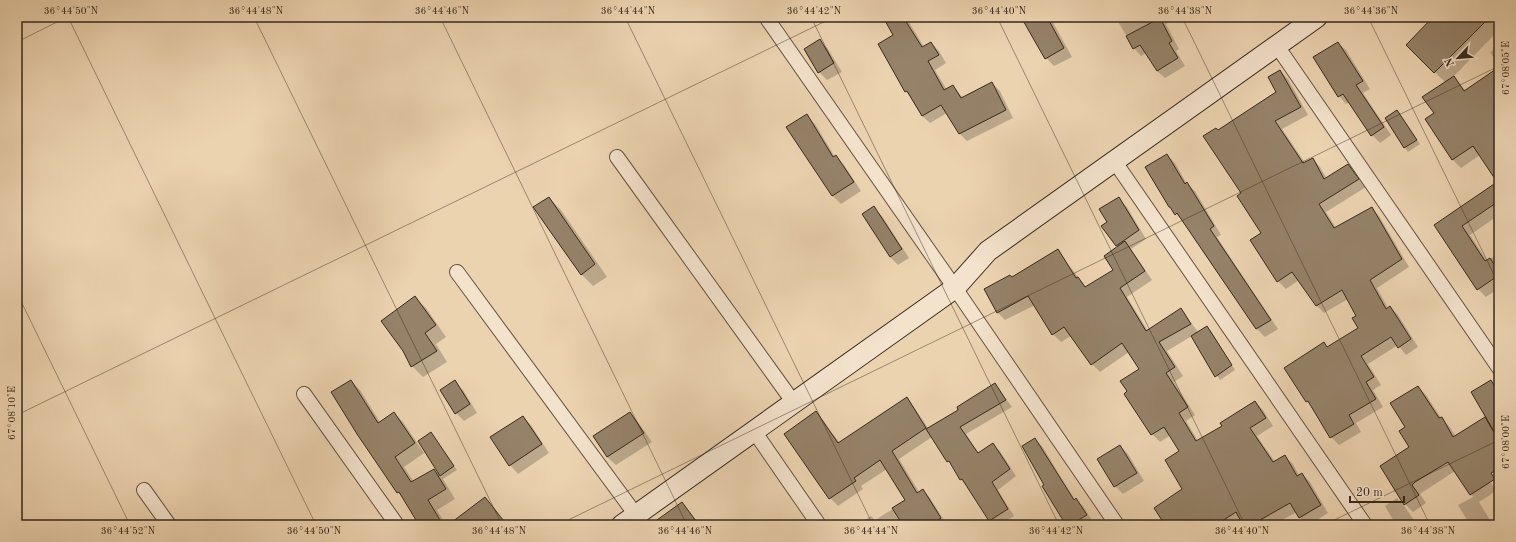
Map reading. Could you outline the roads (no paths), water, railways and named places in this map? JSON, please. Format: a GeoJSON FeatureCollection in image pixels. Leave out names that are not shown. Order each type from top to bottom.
{"type":"FeatureCollection","features":[{"type":"Feature","properties":{"kind":"street"},"geometry":{"type":"LineString","coordinates":[[766,17],[955,288],[1117,525]]}},
{"type":"Feature","properties":{"kind":"street"},"geometry":{"type":"LineString","coordinates":[[456,272],[629,520],[955,288],[988,251],[1317,17]]}},
{"type":"Feature","properties":{"kind":"street"},"geometry":{"type":"LineString","coordinates":[[1277,46],[1499,368]]}},
{"type":"Feature","properties":{"kind":"street"},"geometry":{"type":"LineString","coordinates":[[618,157],[794,403]]}},
{"type":"Feature","properties":{"kind":"street"},"geometry":{"type":"LineString","coordinates":[[1115,162],[1365,525]]}},
{"type":"Feature","properties":{"kind":"street"},"geometry":{"type":"LineString","coordinates":[[304,394],[397,525]]}},
{"type":"Feature","properties":{"kind":"street"},"geometry":{"type":"LineString","coordinates":[[754,431],[819,525]]}},
{"type":"Feature","properties":{"kind":"street"},"geometry":{"type":"LineString","coordinates":[[144,490],[168,525]]}}]}
